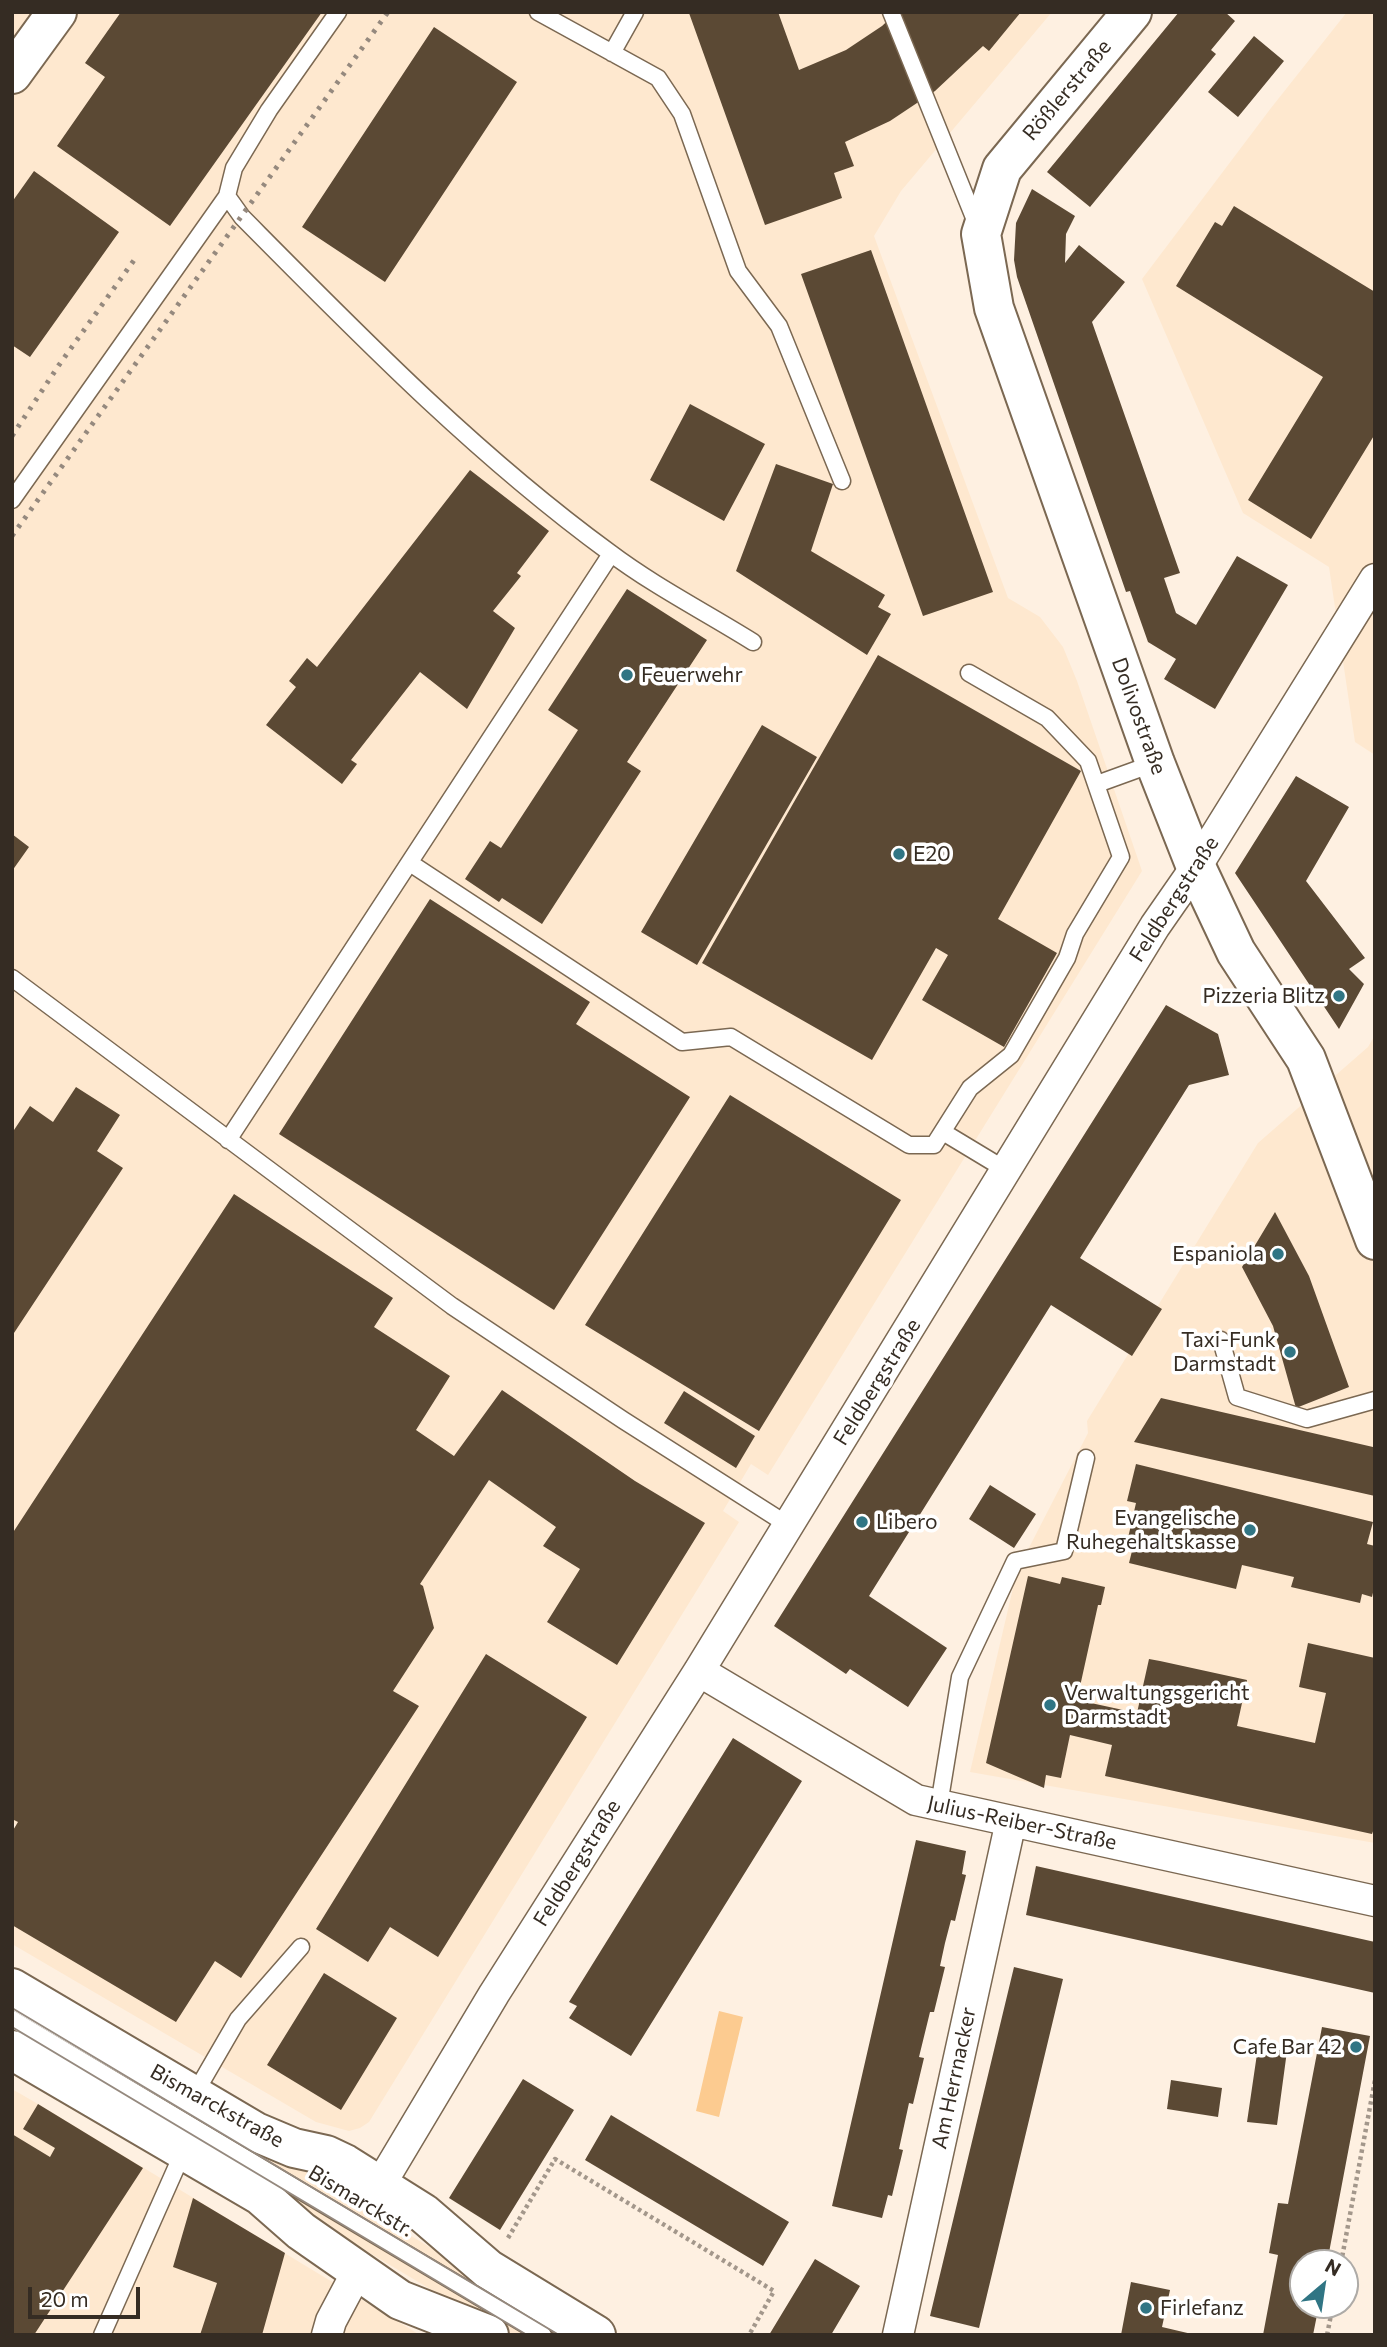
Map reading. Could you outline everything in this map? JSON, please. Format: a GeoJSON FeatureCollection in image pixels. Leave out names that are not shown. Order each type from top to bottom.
{"type":"FeatureCollection","features":[{"type":"Feature","properties":{"kind":"street"},"geometry":{"type":"LineString","coordinates":[[12,74],[57,12]]}},
{"type":"Feature","properties":{"kind":"street","name":"Rößlerstraße"},"geometry":{"type":"LineString","coordinates":[[1002,169],[1132,12]]}},
{"type":"Feature","properties":{"kind":"street","name":"Dolivostraße"},"geometry":{"type":"LineString","coordinates":[[1002,169],[981,234],[994,308],[1155,763],[1196,867],[1236,952],[1306,1059],[1375,1240]]}},
{"type":"Feature","properties":{"kind":"street","name":"Feldbergstraße"},"geometry":{"type":"LineString","coordinates":[[380,2185],[494,1994],[699,1671],[1155,926],[1196,867],[1375,579]]}},
{"type":"Feature","properties":{"kind":"street","name":"Julius-Reiber-Straße"},"geometry":{"type":"LineString","coordinates":[[699,1671],[916,1800],[1375,1901]]}},
{"type":"Feature","properties":{"kind":"street","name":"Am Herrnacker"},"geometry":{"type":"LineString","coordinates":[[898,2335],[1011,1821]]}},
{"type":"Feature","properties":{"kind":"street","name":"Bismarckstraße"},"geometry":{"type":"LineString","coordinates":[[12,1988],[256,2133],[294,2148],[326,2155],[380,2185],[423,2213],[488,2269],[596,2335]]}},
{"type":"Feature","properties":{"kind":"street"},"geometry":{"type":"LineString","coordinates":[[12,2050],[260,2195],[301,2231],[400,2300],[489,2335]]}},
{"type":"Feature","properties":{"kind":"street"},"geometry":{"type":"LineString","coordinates":[[327,2335],[331,2321],[357,2272]]}},
{"type":"Feature","properties":{"kind":"lane"},"geometry":{"type":"LineString","coordinates":[[12,500],[227,196],[234,167],[338,12]]}},
{"type":"Feature","properties":{"kind":"lane"},"geometry":{"type":"LineString","coordinates":[[538,12],[658,78],[682,114],[738,271],[779,326],[842,481]]}},
{"type":"Feature","properties":{"kind":"lane"},"geometry":{"type":"LineString","coordinates":[[612,53],[635,12]]}},
{"type":"Feature","properties":{"kind":"lane"},"geometry":{"type":"LineString","coordinates":[[891,12],[981,234]]}},
{"type":"Feature","properties":{"kind":"lane"},"geometry":{"type":"LineString","coordinates":[[227,196],[242,217],[406,382],[535,496],[611,554],[753,642]]}},
{"type":"Feature","properties":{"kind":"lane"},"geometry":{"type":"LineString","coordinates":[[228,1140],[611,554]]}},
{"type":"Feature","properties":{"kind":"lane"},"geometry":{"type":"LineString","coordinates":[[410,863],[682,1042],[731,1037],[909,1145],[934,1145],[970,1088],[1011,1055],[1068,958],[1075,934],[1121,857],[1088,761],[1046,718],[969,673]]}},
{"type":"Feature","properties":{"kind":"lane"},"geometry":{"type":"LineString","coordinates":[[1097,785],[1155,763]]}},
{"type":"Feature","properties":{"kind":"lane"},"geometry":{"type":"LineString","coordinates":[[12,978],[452,1306],[623,1420],[788,1525]]}},
{"type":"Feature","properties":{"kind":"lane"},"geometry":{"type":"LineString","coordinates":[[943,1132],[1006,1170]]}},
{"type":"Feature","properties":{"kind":"lane"},"geometry":{"type":"LineString","coordinates":[[1221,1340],[1237,1397],[1307,1419],[1375,1400]]}},
{"type":"Feature","properties":{"kind":"lane"},"geometry":{"type":"LineString","coordinates":[[939,1805],[960,1677],[1015,1561],[1063,1551],[1086,1458]]}},
{"type":"Feature","properties":{"kind":"lane"},"geometry":{"type":"LineString","coordinates":[[194,2095],[238,2019],[301,1947]]}},
{"type":"Feature","properties":{"kind":"lane","name":"Bismarckstr."},"geometry":{"type":"LineString","coordinates":[[12,2019],[543,2335]]}},
{"type":"Feature","properties":{"kind":"lane"},"geometry":{"type":"LineString","coordinates":[[102,2335],[184,2151]]}},
{"type":"Feature","properties":{"kind":"path"},"geometry":{"type":"LineString","coordinates":[[1344,2249],[1375,2080]]}},
{"type":"Feature","properties":{"kind":"path"},"geometry":{"type":"LineString","coordinates":[[506,2242],[555,2159],[774,2291],[749,2335]]}},
{"type":"Feature","properties":{"kind":"shaded area"},"geometry":{"type":"Polygon","coordinates":[[[12,12],[1052,12],[901,191],[874,236],[1008,598],[1040,617],[1063,647],[1142,871],[768,1475],[751,1464],[723,1511],[739,1522],[369,2122],[349,2131],[316,2122],[12,1944],[12,1832],[16,1825],[12,1822],[12,12]]]}},
{"type":"Feature","properties":{"kind":"shaded area"},"geometry":{"type":"Polygon","coordinates":[[[1347,12],[1375,12],[1375,755],[1355,742],[1329,567],[1243,513],[1142,279],[1347,12]]]}},
{"type":"Feature","properties":{"kind":"shaded area"},"geometry":{"type":"Polygon","coordinates":[[[1375,1035],[1375,1843],[970,1772],[1017,1571],[1088,1433],[1087,1421],[1258,1143],[1368,1047],[1375,1035]]]}},
{"type":"Feature","properties":{"kind":"shaded area"},"geometry":{"type":"Polygon","coordinates":[[[12,1998],[265,2147],[574,2335],[507,2335],[12,2039],[12,1998]]]}},
{"type":"Feature","properties":{"kind":"shaded area"},"geometry":{"type":"Polygon","coordinates":[[[719,2011],[743,2017],[719,2117],[696,2111],[719,2011]]]}},
{"type":"Feature","properties":{"kind":"shaded area"},"geometry":{"type":"Polygon","coordinates":[[[12,2089],[38,2104],[420,2335],[12,2335],[12,2089]]]}},
{"type":"Feature","properties":{"kind":"building"},"geometry":{"type":"Polygon","coordinates":[[[121,12],[322,12],[170,226],[57,146],[105,77],[85,63],[121,12]]]}},
{"type":"Feature","properties":{"kind":"building"},"geometry":{"type":"Polygon","coordinates":[[[778,12],[799,70],[846,50],[882,26],[897,12],[1021,12],[989,51],[983,46],[935,91],[890,121],[845,142],[854,166],[834,173],[842,198],[765,225],[689,13],[778,12]]]}},
{"type":"Feature","properties":{"kind":"building"},"geometry":{"type":"Polygon","coordinates":[[[1179,12],[1225,12],[1235,21],[1211,50],[1216,54],[1090,207],[1047,172],[1179,12]]]}},
{"type":"Feature","properties":{"kind":"building"},"geometry":{"type":"Polygon","coordinates":[[[434,27],[517,82],[385,282],[302,227],[434,27]]]}},
{"type":"Feature","properties":{"kind":"building"},"geometry":{"type":"Polygon","coordinates":[[[1254,36],[1284,61],[1238,117],[1208,92],[1254,36]]]}},
{"type":"Feature","properties":{"kind":"building"},"geometry":{"type":"Polygon","coordinates":[[[34,171],[119,232],[30,357],[12,345],[12,202],[34,171]]]}},
{"type":"Feature","properties":{"kind":"building"},"geometry":{"type":"Polygon","coordinates":[[[1032,189],[1075,216],[1066,234],[1065,263],[1079,245],[1125,282],[1092,322],[1180,573],[1164,578],[1176,613],[1196,625],[1237,556],[1288,585],[1215,709],[1164,679],[1176,659],[1148,642],[1130,591],[1126,592],[1017,277],[1014,260],[1016,223],[1032,189]]]}},
{"type":"Feature","properties":{"kind":"building"},"geometry":{"type":"Polygon","coordinates":[[[1234,206],[1375,292],[1375,434],[1311,539],[1248,500],[1323,377],[1176,286],[1215,222],[1222,226],[1234,206]]]}},
{"type":"Feature","properties":{"kind":"building"},"geometry":{"type":"Polygon","coordinates":[[[871,250],[993,592],[923,616],[801,274],[871,250]]]}},
{"type":"Feature","properties":{"kind":"building"},"geometry":{"type":"Polygon","coordinates":[[[690,404],[765,444],[724,521],[650,480],[690,404]]]}},
{"type":"Feature","properties":{"kind":"building"},"geometry":{"type":"Polygon","coordinates":[[[776,464],[833,484],[811,551],[885,595],[878,607],[891,614],[867,655],[736,571],[776,464]]]}},
{"type":"Feature","properties":{"kind":"building"},"geometry":{"type":"Polygon","coordinates":[[[470,470],[549,531],[517,573],[521,576],[493,611],[515,628],[467,709],[420,672],[351,760],[357,764],[342,784],[266,725],[296,687],[289,681],[307,658],[317,667],[470,470]]]}},
{"type":"Feature","properties":{"kind":"building"},"geometry":{"type":"Polygon","coordinates":[[[627,589],[707,640],[627,762],[641,771],[542,924],[502,898],[499,902],[465,879],[490,841],[501,848],[578,730],[548,710],[627,589]]]}},
{"type":"Feature","properties":{"kind":"building","name":"E20"},"geometry":{"type":"Polygon","coordinates":[[[878,655],[1081,771],[998,919],[1057,953],[1004,1047],[922,1000],[948,955],[936,948],[872,1060],[702,963],[878,655]]]}},
{"type":"Feature","properties":{"kind":"building"},"geometry":{"type":"Polygon","coordinates":[[[762,725],[817,757],[697,965],[641,932],[762,725]]]}},
{"type":"Feature","properties":{"kind":"building"},"geometry":{"type":"Polygon","coordinates":[[[1296,776],[1349,807],[1306,881],[1365,958],[1349,969],[1364,984],[1339,1029],[1235,873],[1296,776]]]}},
{"type":"Feature","properties":{"kind":"building"},"geometry":{"type":"Polygon","coordinates":[[[12,834],[29,847],[12,871],[12,834]]]}},
{"type":"Feature","properties":{"kind":"building"},"geometry":{"type":"Polygon","coordinates":[[[430,899],[590,1002],[576,1024],[690,1097],[554,1310],[279,1134],[430,899]]]}},
{"type":"Feature","properties":{"kind":"building"},"geometry":{"type":"Polygon","coordinates":[[[1166,1005],[1218,1034],[1229,1075],[1189,1085],[1080,1258],[1162,1309],[1132,1356],[1051,1305],[869,1596],[947,1648],[908,1707],[850,1669],[846,1674],[774,1626],[1166,1005]]]}},
{"type":"Feature","properties":{"kind":"building"},"geometry":{"type":"Polygon","coordinates":[[[76,1087],[120,1115],[97,1151],[123,1168],[12,1336],[12,1133],[30,1106],[53,1122],[76,1087]]]}},
{"type":"Feature","properties":{"kind":"building"},"geometry":{"type":"Polygon","coordinates":[[[730,1095],[901,1200],[759,1431],[585,1325],[730,1095]]]}},
{"type":"Feature","properties":{"kind":"building"},"geometry":{"type":"Polygon","coordinates":[[[234,1194],[393,1298],[374,1327],[450,1376],[416,1430],[454,1456],[502,1390],[635,1481],[705,1523],[617,1665],[547,1622],[580,1569],[543,1546],[556,1527],[489,1480],[420,1584],[423,1586],[434,1628],[393,1691],[419,1706],[241,1978],[215,1961],[176,2022],[12,1925],[12,1832],[18,1822],[12,1819],[12,1534],[234,1194]]]}},
{"type":"Feature","properties":{"kind":"building"},"geometry":{"type":"Polygon","coordinates":[[[1275,1212],[1309,1276],[1349,1387],[1296,1408],[1273,1326],[1242,1267],[1275,1212]]]}},
{"type":"Feature","properties":{"kind":"building"},"geometry":{"type":"Polygon","coordinates":[[[684,1391],[755,1436],[736,1468],[664,1423],[684,1391]]]}},
{"type":"Feature","properties":{"kind":"building"},"geometry":{"type":"Polygon","coordinates":[[[1161,1398],[1373,1447],[1375,1496],[1134,1442],[1161,1398]]]}},
{"type":"Feature","properties":{"kind":"building","name":"Evangelische Ruhegehaltskasse"},"geometry":{"type":"Polygon","coordinates":[[[1136,1464],[1373,1522],[1367,1544],[1375,1546],[1375,1584],[1372,1597],[1362,1594],[1360,1603],[1291,1587],[1294,1577],[1242,1565],[1236,1589],[1129,1563],[1135,1539],[1128,1538],[1136,1503],[1127,1501],[1136,1464]]]}},
{"type":"Feature","properties":{"kind":"building"},"geometry":{"type":"Polygon","coordinates":[[[990,1485],[1036,1514],[1014,1548],[969,1519],[990,1485]]]}},
{"type":"Feature","properties":{"kind":"building","name":"Verwaltungsgericht Darmstadt"},"geometry":{"type":"Polygon","coordinates":[[[1028,1576],[1060,1584],[1062,1577],[1105,1587],[1101,1605],[1098,1605],[1077,1700],[1137,1713],[1149,1659],[1247,1680],[1237,1726],[1315,1743],[1326,1693],[1299,1687],[1308,1643],[1375,1658],[1375,1826],[1372,1834],[1105,1776],[1112,1745],[1070,1735],[1061,1778],[1046,1775],[1044,1788],[986,1763],[1028,1576]]]}},
{"type":"Feature","properties":{"kind":"building"},"geometry":{"type":"Polygon","coordinates":[[[486,1654],[587,1717],[438,1957],[390,1927],[368,1962],[316,1929],[486,1654]]]}},
{"type":"Feature","properties":{"kind":"building"},"geometry":{"type":"Polygon","coordinates":[[[733,1738],[802,1781],[631,2056],[569,2018],[577,2006],[569,2002],[733,1738]]]}},
{"type":"Feature","properties":{"kind":"building"},"geometry":{"type":"Polygon","coordinates":[[[916,1840],[966,1851],[962,1874],[966,1875],[955,1921],[951,1920],[945,1943],[940,1966],[945,1967],[919,2057],[924,2058],[913,2104],[909,2103],[899,2149],[903,2150],[892,2196],[888,2195],[882,2218],[832,2206],[916,1840]]]}},
{"type":"Feature","properties":{"kind":"building"},"geometry":{"type":"Polygon","coordinates":[[[1036,1866],[1375,1942],[1375,1993],[1026,1915],[1036,1866]]]}},
{"type":"Feature","properties":{"kind":"building"},"geometry":{"type":"Polygon","coordinates":[[[1014,1967],[1063,1979],[979,2328],[930,2316],[1014,1967]]]}},
{"type":"Feature","properties":{"kind":"building"},"geometry":{"type":"Polygon","coordinates":[[[324,1973],[397,2018],[341,2110],[267,2065],[324,1973]]]}},
{"type":"Feature","properties":{"kind":"building"},"geometry":{"type":"Polygon","coordinates":[[[1322,2027],[1370,2036],[1330,2249],[1289,2249],[1289,2319],[1316,2319],[1313,2335],[1263,2335],[1278,2255],[1269,2253],[1278,2203],[1288,2204],[1322,2027]]]}},
{"type":"Feature","properties":{"kind":"building"},"geometry":{"type":"Polygon","coordinates":[[[1258,2047],[1287,2051],[1277,2125],[1247,2122],[1258,2047]]]}},
{"type":"Feature","properties":{"kind":"building"},"geometry":{"type":"Polygon","coordinates":[[[523,2079],[574,2110],[500,2230],[449,2198],[523,2079]]]}},
{"type":"Feature","properties":{"kind":"building"},"geometry":{"type":"Polygon","coordinates":[[[1171,2080],[1222,2088],[1218,2117],[1167,2109],[1171,2080]]]}},
{"type":"Feature","properties":{"kind":"building"},"geometry":{"type":"Polygon","coordinates":[[[38,2104],[143,2168],[34,2335],[12,2335],[12,2134],[50,2157],[55,2148],[23,2129],[38,2104]]]}},
{"type":"Feature","properties":{"kind":"building"},"geometry":{"type":"Polygon","coordinates":[[[611,2115],[789,2222],[763,2266],[585,2160],[611,2115]]]}},
{"type":"Feature","properties":{"kind":"building"},"geometry":{"type":"Polygon","coordinates":[[[193,2198],[285,2253],[262,2335],[200,2335],[217,2283],[173,2267],[193,2198]]]}},
{"type":"Feature","properties":{"kind":"building"},"geometry":{"type":"Polygon","coordinates":[[[815,2259],[860,2286],[831,2335],[769,2335],[815,2259]]]}},
{"type":"Feature","properties":{"kind":"building","name":"Firlefanz"},"geometry":{"type":"Polygon","coordinates":[[[1131,2282],[1170,2290],[1162,2327],[1196,2335],[1121,2335],[1131,2282]]]}},
{"type":"Feature","properties":{"kind":"tram line"},"geometry":{"type":"LineString","coordinates":[[12,2008],[559,2335]]}},
{"type":"Feature","properties":{"kind":"tram line"},"geometry":{"type":"LineString","coordinates":[[12,2027],[527,2335]]}},
{"type":"Feature","properties":{"kind":"railway"},"geometry":{"type":"LineString","coordinates":[[12,536],[388,12]]}},
{"type":"Feature","properties":{"kind":"railway"},"geometry":{"type":"LineString","coordinates":[[12,436],[137,256]]}},
{"type":"Feature","properties":{"kind":"place","name":"Feuerwehr"},"geometry":{"type":"Point","coordinates":[627,675]}},
{"type":"Feature","properties":{"kind":"place","name":"E20"},"geometry":{"type":"Point","coordinates":[899,854]}},
{"type":"Feature","properties":{"kind":"place","name":"Pizzeria Blitz"},"geometry":{"type":"Point","coordinates":[1339,996]}},
{"type":"Feature","properties":{"kind":"place","name":"Espaniola"},"geometry":{"type":"Point","coordinates":[1278,1254]}},
{"type":"Feature","properties":{"kind":"place","name":"Taxi-Funk Darmstadt"},"geometry":{"type":"Point","coordinates":[1290,1352]}},
{"type":"Feature","properties":{"kind":"place","name":"Libero"},"geometry":{"type":"Point","coordinates":[862,1522]}},
{"type":"Feature","properties":{"kind":"place","name":"Evangelische Ruhegehaltskasse"},"geometry":{"type":"Point","coordinates":[1250,1530]}},
{"type":"Feature","properties":{"kind":"place","name":"Verwaltungsgericht Darmstadt"},"geometry":{"type":"Point","coordinates":[1050,1705]}},
{"type":"Feature","properties":{"kind":"place","name":"Cafe Bar 42"},"geometry":{"type":"Point","coordinates":[1356,2047]}},
{"type":"Feature","properties":{"kind":"place","name":"Firlefanz"},"geometry":{"type":"Point","coordinates":[1146,2308]}}]}
